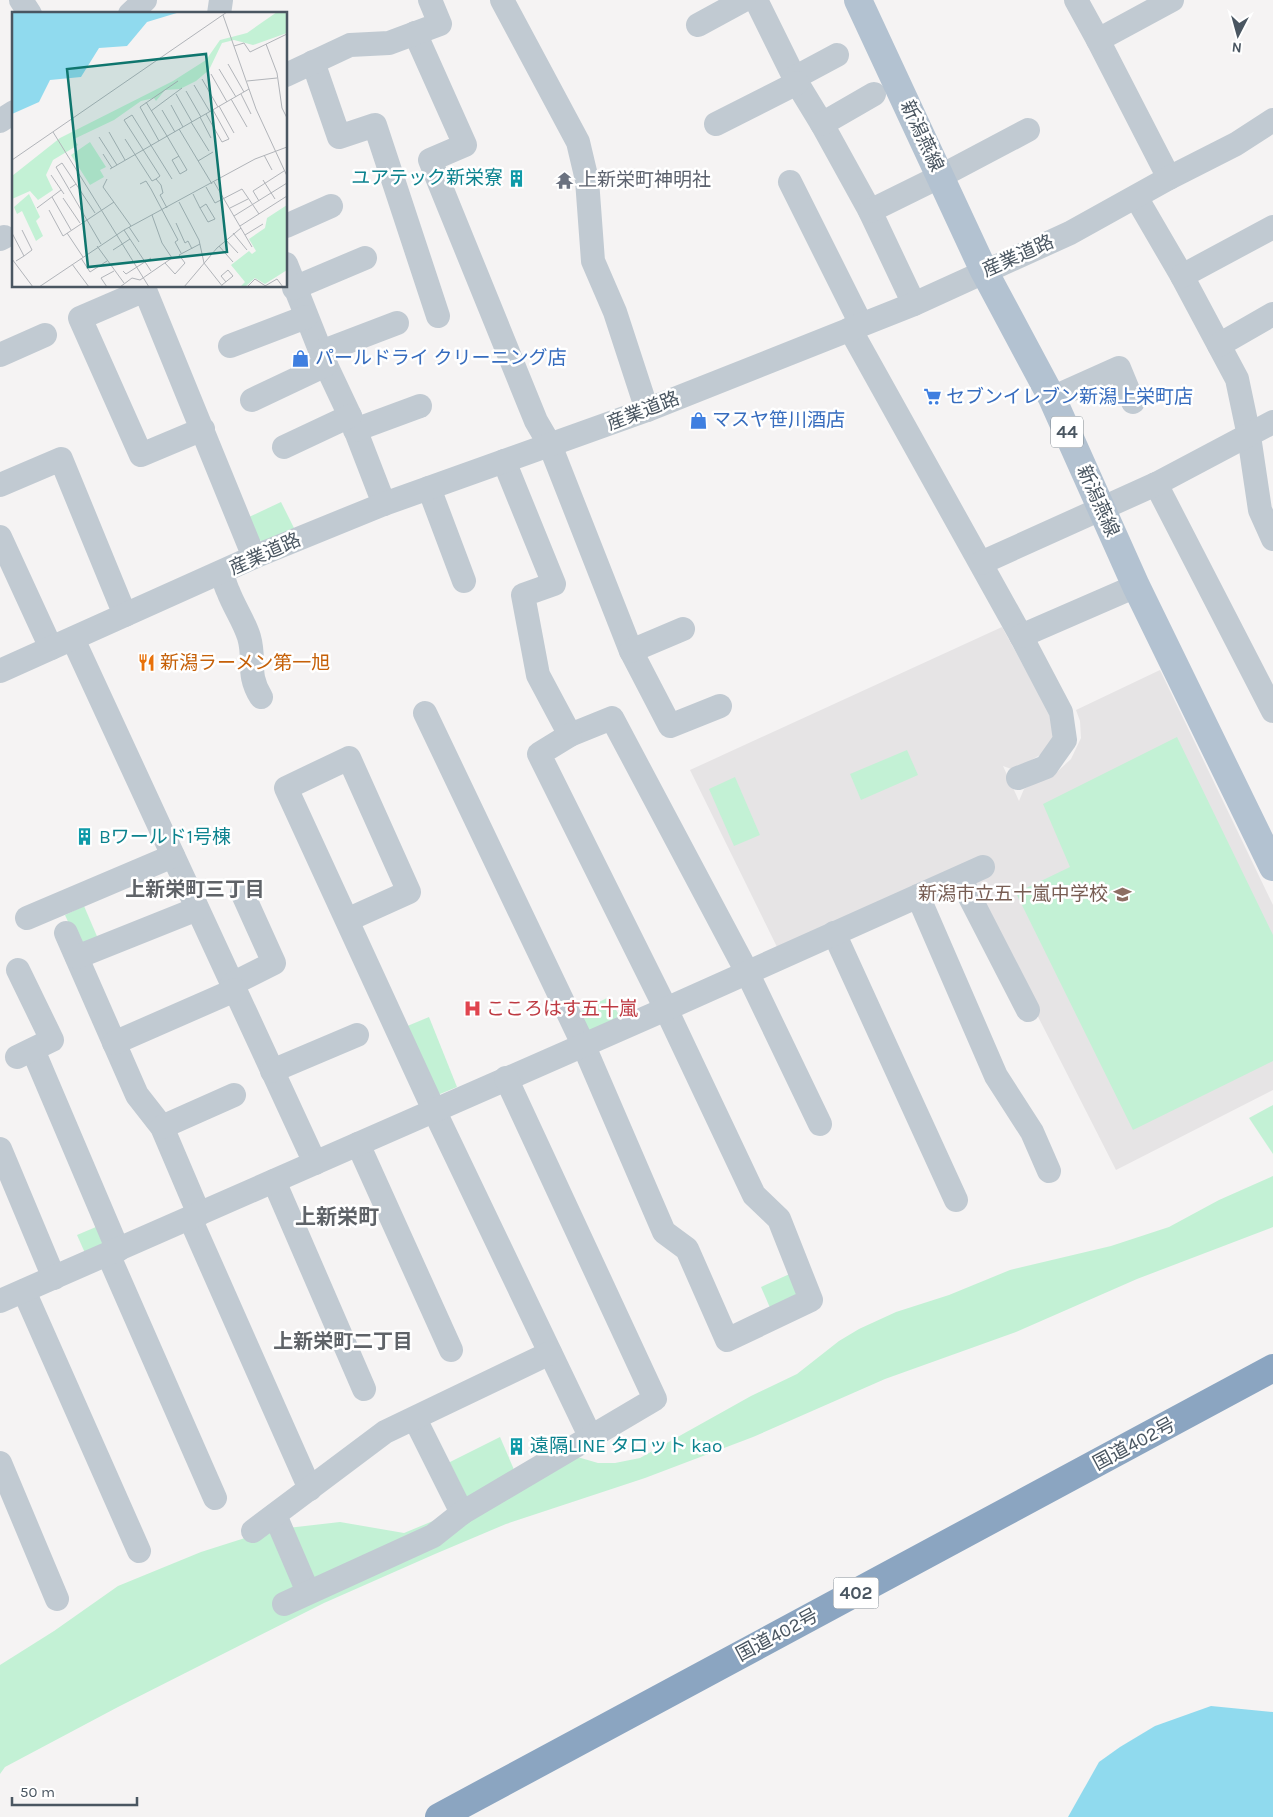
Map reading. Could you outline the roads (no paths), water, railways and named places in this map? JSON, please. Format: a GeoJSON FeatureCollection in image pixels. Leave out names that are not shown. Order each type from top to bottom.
{"type":"FeatureCollection","features":[{"type":"Feature","properties":{"kind":"highway","name":"国道402号"},"geometry":{"type":"LineString","coordinates":[[439,1817],[1273,1368]]}},
{"type":"Feature","properties":{"kind":"main road","name":"新潟燕線"},"geometry":{"type":"LineString","coordinates":[[858,0],[984,271],[1052,398],[1136,586],[1273,866]]}},
{"type":"Feature","properties":{"kind":"street"},"geometry":{"type":"LineString","coordinates":[[21,0],[29,12]]}},
{"type":"Feature","properties":{"kind":"street"},"geometry":{"type":"LineString","coordinates":[[132,12],[145,0]]}},
{"type":"Feature","properties":{"kind":"street"},"geometry":{"type":"LineString","coordinates":[[288,74],[350,46],[389,42],[440,24],[430,0]]}},
{"type":"Feature","properties":{"kind":"street"},"geometry":{"type":"LineString","coordinates":[[502,0],[578,142],[587,180],[592,261],[615,312],[647,410]]}},
{"type":"Feature","properties":{"kind":"street"},"geometry":{"type":"LineString","coordinates":[[698,25],[744,0]]}},
{"type":"Feature","properties":{"kind":"street"},"geometry":{"type":"LineString","coordinates":[[756,0],[796,81],[870,211],[914,304]]}},
{"type":"Feature","properties":{"kind":"street"},"geometry":{"type":"LineString","coordinates":[[1076,0],[1169,178]]}},
{"type":"Feature","properties":{"kind":"street"},"geometry":{"type":"LineString","coordinates":[[1098,40],[1172,0]]}},
{"type":"Feature","properties":{"kind":"street"},"geometry":{"type":"LineString","coordinates":[[415,33],[464,145],[430,160],[536,421],[550,445],[631,651],[670,726],[720,706]]}},
{"type":"Feature","properties":{"kind":"street"},"geometry":{"type":"LineString","coordinates":[[716,124],[796,81],[837,55]]}},
{"type":"Feature","properties":{"kind":"street"},"geometry":{"type":"LineString","coordinates":[[313,62],[339,137],[375,125],[438,316]]}},
{"type":"Feature","properties":{"kind":"street"},"geometry":{"type":"LineString","coordinates":[[822,124],[874,94]]}},
{"type":"Feature","properties":{"kind":"street","name":"産業道路"},"geometry":{"type":"LineString","coordinates":[[0,671],[254,557],[384,504],[647,410],[914,304],[1070,233],[1169,178],[1236,144],[1273,120]]}},
{"type":"Feature","properties":{"kind":"street"},"geometry":{"type":"LineString","coordinates":[[870,211],[1028,130]]}},
{"type":"Feature","properties":{"kind":"street"},"geometry":{"type":"LineString","coordinates":[[790,182],[855,327],[1061,712],[1065,740],[1046,767],[1018,778]]}},
{"type":"Feature","properties":{"kind":"street"},"geometry":{"type":"LineString","coordinates":[[1136,198],[1182,276],[1238,379],[1260,510],[1273,539]]}},
{"type":"Feature","properties":{"kind":"street"},"geometry":{"type":"LineString","coordinates":[[288,225],[331,206]]}},
{"type":"Feature","properties":{"kind":"street"},"geometry":{"type":"LineString","coordinates":[[1182,276],[1273,227]]}},
{"type":"Feature","properties":{"kind":"street"},"geometry":{"type":"LineString","coordinates":[[294,288],[365,258]]}},
{"type":"Feature","properties":{"kind":"street"},"geometry":{"type":"LineString","coordinates":[[288,270],[323,359],[353,423],[384,504]]}},
{"type":"Feature","properties":{"kind":"street"},"geometry":{"type":"LineString","coordinates":[[203,429],[141,454],[80,318],[145,290],[203,429],[254,557]]}},
{"type":"Feature","properties":{"kind":"street"},"geometry":{"type":"LineString","coordinates":[[1219,344],[1273,314]]}},
{"type":"Feature","properties":{"kind":"street"},"geometry":{"type":"LineString","coordinates":[[230,346],[306,317]]}},
{"type":"Feature","properties":{"kind":"street"},"geometry":{"type":"LineString","coordinates":[[252,400],[323,359],[397,323]]}},
{"type":"Feature","properties":{"kind":"street"},"geometry":{"type":"LineString","coordinates":[[0,355],[45,335]]}},
{"type":"Feature","properties":{"kind":"street"},"geometry":{"type":"LineString","coordinates":[[1052,398],[1119,368],[1133,402]]}},
{"type":"Feature","properties":{"kind":"street"},"geometry":{"type":"LineString","coordinates":[[284,447],[353,423],[420,406]]}},
{"type":"Feature","properties":{"kind":"street"},"geometry":{"type":"LineString","coordinates":[[980,563],[1156,484],[1273,422]]}},
{"type":"Feature","properties":{"kind":"street"},"geometry":{"type":"LineString","coordinates":[[0,485],[61,459],[125,615]]}},
{"type":"Feature","properties":{"kind":"street"},"geometry":{"type":"LineString","coordinates":[[504,461],[554,584],[523,596],[538,675],[570,735]]}},
{"type":"Feature","properties":{"kind":"street"},"geometry":{"type":"LineString","coordinates":[[1156,484],[1273,710]]}},
{"type":"Feature","properties":{"kind":"street"},"geometry":{"type":"LineString","coordinates":[[429,488],[464,581]]}},
{"type":"Feature","properties":{"kind":"street"},"geometry":{"type":"LineString","coordinates":[[0,537],[51,648]]}},
{"type":"Feature","properties":{"kind":"street"},"geometry":{"type":"LineString","coordinates":[[222,573],[228,592],[249,638],[252,656],[251,673],[254,686],[260,698]]}},
{"type":"Feature","properties":{"kind":"street"},"geometry":{"type":"LineString","coordinates":[[1021,636],[1136,586]]}},
{"type":"Feature","properties":{"kind":"street"},"geometry":{"type":"LineString","coordinates":[[631,651],[683,629]]}},
{"type":"Feature","properties":{"kind":"street"},"geometry":{"type":"LineString","coordinates":[[73,639],[315,1163]]}},
{"type":"Feature","properties":{"kind":"street"},"geometry":{"type":"LineString","coordinates":[[425,713],[583,1044],[664,1232],[687,1249],[727,1340],[811,1300],[779,1219],[754,1195],[666,1009],[539,754],[570,735],[612,718],[747,972],[820,1124]]}},
{"type":"Feature","properties":{"kind":"street"},"geometry":{"type":"LineString","coordinates":[[347,920],[409,892],[349,758],[286,788],[434,1110],[590,1436]]}},
{"type":"Feature","properties":{"kind":"street"},"geometry":{"type":"LineString","coordinates":[[27,918],[173,856]]}},
{"type":"Feature","properties":{"kind":"street"},"geometry":{"type":"LineString","coordinates":[[0,1301],[666,1009],[983,867]]}},
{"type":"Feature","properties":{"kind":"street"},"geometry":{"type":"LineString","coordinates":[[960,878],[1028,1010]]}},
{"type":"Feature","properties":{"kind":"street"},"geometry":{"type":"LineString","coordinates":[[114,1043],[234,987],[274,963],[242,892]]}},
{"type":"Feature","properties":{"kind":"street"},"geometry":{"type":"LineString","coordinates":[[918,896],[996,1076],[1032,1132],[1049,1171]]}},
{"type":"Feature","properties":{"kind":"street"},"geometry":{"type":"LineString","coordinates":[[77,957],[198,909]]}},
{"type":"Feature","properties":{"kind":"street"},"geometry":{"type":"LineString","coordinates":[[66,933],[137,1095],[162,1126],[194,1216],[310,1489]]}},
{"type":"Feature","properties":{"kind":"street"},"geometry":{"type":"LineString","coordinates":[[834,933],[956,1200]]}},
{"type":"Feature","properties":{"kind":"street"},"geometry":{"type":"LineString","coordinates":[[18,970],[52,1040],[25,1054],[113,1252],[215,1498]]}},
{"type":"Feature","properties":{"kind":"street"},"geometry":{"type":"LineString","coordinates":[[272,1071],[357,1035]]}},
{"type":"Feature","properties":{"kind":"street"},"geometry":{"type":"LineString","coordinates":[[284,1604],[433,1536],[462,1513],[655,1399],[506,1078]]}},
{"type":"Feature","properties":{"kind":"street"},"geometry":{"type":"LineString","coordinates":[[162,1126],[234,1095]]}},
{"type":"Feature","properties":{"kind":"street"},"geometry":{"type":"LineString","coordinates":[[358,1144],[451,1350]]}},
{"type":"Feature","properties":{"kind":"street"},"geometry":{"type":"LineString","coordinates":[[0,1149],[54,1278]]}},
{"type":"Feature","properties":{"kind":"street"},"geometry":{"type":"LineString","coordinates":[[274,1181],[364,1388]]}},
{"type":"Feature","properties":{"kind":"street"},"geometry":{"type":"LineString","coordinates":[[24,1291],[139,1551]]}},
{"type":"Feature","properties":{"kind":"street"},"geometry":{"type":"LineString","coordinates":[[253,1531],[385,1432],[550,1354]]}},
{"type":"Feature","properties":{"kind":"street"},"geometry":{"type":"LineString","coordinates":[[415,1419],[462,1513]]}},
{"type":"Feature","properties":{"kind":"street"},"geometry":{"type":"LineString","coordinates":[[0,1463],[58,1599]]}},
{"type":"Feature","properties":{"kind":"street"},"geometry":{"type":"LineString","coordinates":[[275,1515],[308,1592]]}},
{"type":"Feature","properties":{"kind":"water"},"geometry":{"type":"Polygon","coordinates":[[[1211,1706],[1273,1712],[1273,1817],[1068,1817],[1099,1762],[1155,1726],[1211,1706]]]}},
{"type":"Feature","properties":{"kind":"place","name":"ユアテック新栄寮"},"geometry":{"type":"Point","coordinates":[517,178]}},
{"type":"Feature","properties":{"kind":"place","name":"上新栄町神明社"},"geometry":{"type":"Point","coordinates":[564,180]}},
{"type":"Feature","properties":{"kind":"place","name":"パールドライ クリーニング店"},"geometry":{"type":"Point","coordinates":[301,358]}},
{"type":"Feature","properties":{"kind":"place","name":"セブンイレブン新潟上栄町店"},"geometry":{"type":"Point","coordinates":[932,397]}},
{"type":"Feature","properties":{"kind":"place","name":"マスヤ笹川酒店"},"geometry":{"type":"Point","coordinates":[698,420]}},
{"type":"Feature","properties":{"kind":"place","name":"新潟ラーメン第一旭"},"geometry":{"type":"Point","coordinates":[146,663]}},
{"type":"Feature","properties":{"kind":"place","name":"Bワールド1号棟"},"geometry":{"type":"Point","coordinates":[85,837]}},
{"type":"Feature","properties":{"kind":"place","name":"新潟市立五十嵐中学校"},"geometry":{"type":"Point","coordinates":[1122,894]}},
{"type":"Feature","properties":{"kind":"place","name":"こころはす五十嵐"},"geometry":{"type":"Point","coordinates":[472,1009]}},
{"type":"Feature","properties":{"kind":"place","name":"遠隔LINE タロット kao"},"geometry":{"type":"Point","coordinates":[516,1446]}},
{"type":"Feature","properties":{"kind":"district","name":"上新栄町三丁目"},"geometry":{"type":"Point","coordinates":[195,889]}},
{"type":"Feature","properties":{"kind":"district","name":"上新栄町"},"geometry":{"type":"Point","coordinates":[337,1217]}},
{"type":"Feature","properties":{"kind":"district","name":"上新栄町二丁目"},"geometry":{"type":"Point","coordinates":[343,1341]}}]}
